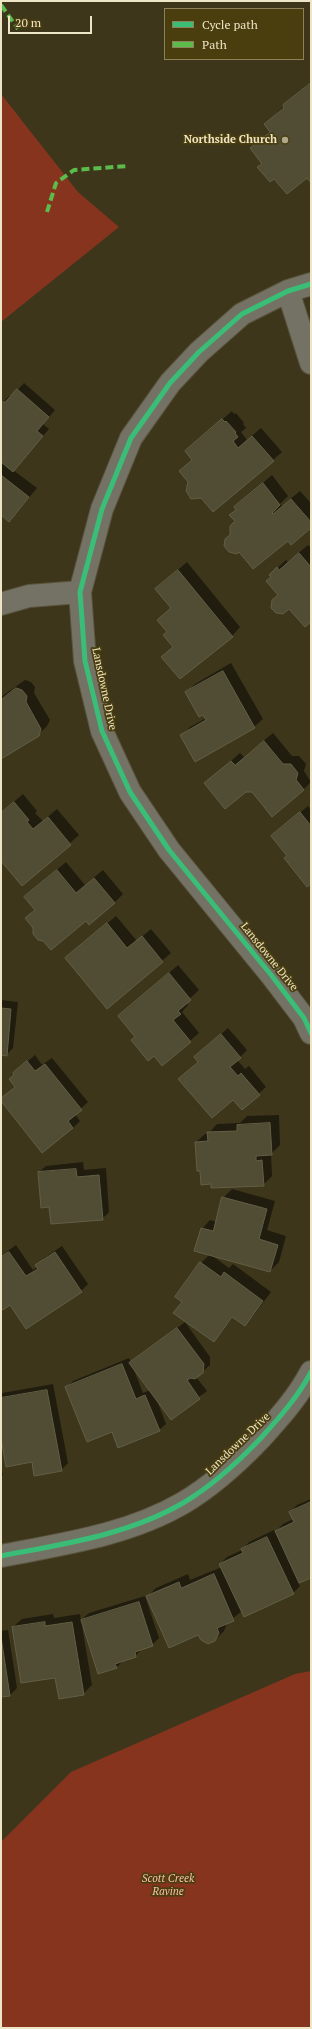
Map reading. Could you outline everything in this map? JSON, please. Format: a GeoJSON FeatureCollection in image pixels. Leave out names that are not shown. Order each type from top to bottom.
{"type":"FeatureCollection","features":[{"type":"Feature","properties":{"kind":"street","name":"Lansdowne Drive"},"geometry":{"type":"LineString","coordinates":[[311,284],[288,291],[242,314],[199,352],[170,383],[131,438],[102,509],[80,592],[85,661],[102,731],[130,792],[169,850],[272,976],[304,1018],[311,1033]]}},
{"type":"Feature","properties":{"kind":"street"},"geometry":{"type":"LineString","coordinates":[[288,291],[311,363]]}},
{"type":"Feature","properties":{"kind":"street"},"geometry":{"type":"LineString","coordinates":[[1,604],[28,596],[80,592]]}},
{"type":"Feature","properties":{"kind":"street","name":"Lansdowne Drive"},"geometry":{"type":"LineString","coordinates":[[1,1556],[93,1538],[140,1523],[183,1503],[214,1482],[244,1455],[279,1419],[308,1383]]}},
{"type":"Feature","properties":{"kind":"green space"},"geometry":{"type":"Polygon","coordinates":[[[1,94],[78,192],[119,227],[1,322],[1,94]]]}},
{"type":"Feature","properties":{"kind":"green space","name":"Scott Creek Ravine"},"geometry":{"type":"Polygon","coordinates":[[[311,1671],[311,2028],[1,2028],[1,1842],[71,1772],[295,1674],[311,1671]]]}},
{"type":"Feature","properties":{"kind":"building","name":"Northside Church"},"geometry":{"type":"Polygon","coordinates":[[[311,83],[311,183],[307,178],[287,194],[274,179],[270,182],[257,167],[262,164],[250,148],[270,132],[264,124],[284,108],[283,105],[311,83]]]}},
{"type":"Feature","properties":{"kind":"building"},"geometry":{"type":"Polygon","coordinates":[[[17,389],[49,417],[37,431],[43,436],[13,472],[1,462],[1,402],[5,402],[17,389]]]}},
{"type":"Feature","properties":{"kind":"building"},"geometry":{"type":"Polygon","coordinates":[[[222,419],[225,422],[226,421],[236,432],[235,433],[238,437],[233,441],[238,448],[252,436],[274,461],[213,512],[201,498],[191,499],[186,491],[188,482],[179,471],[192,460],[185,451],[222,419]]]}},
{"type":"Feature","properties":{"kind":"building"},"geometry":{"type":"Polygon","coordinates":[[[1,475],[29,497],[9,522],[1,515],[1,475]]]}},
{"type":"Feature","properties":{"kind":"building"},"geometry":{"type":"Polygon","coordinates":[[[263,483],[280,505],[272,513],[273,514],[291,499],[311,522],[311,528],[291,545],[288,541],[253,569],[239,552],[237,554],[229,552],[224,546],[225,539],[230,535],[230,526],[235,521],[229,515],[236,510],[234,507],[263,483]]]}},
{"type":"Feature","properties":{"kind":"building"},"geometry":{"type":"Polygon","coordinates":[[[299,553],[311,567],[311,622],[305,627],[289,609],[283,614],[276,613],[271,608],[272,600],[278,595],[266,581],[271,577],[269,575],[277,567],[279,570],[299,553]]]}},
{"type":"Feature","properties":{"kind":"building"},"geometry":{"type":"Polygon","coordinates":[[[178,570],[233,637],[180,679],[161,657],[173,647],[163,635],[167,632],[157,620],[171,608],[155,589],[178,570]]]}},
{"type":"Feature","properties":{"kind":"building"},"geometry":{"type":"Polygon","coordinates":[[[223,671],[255,728],[195,762],[180,735],[206,720],[203,715],[199,717],[185,692],[223,671]]]}},
{"type":"Feature","properties":{"kind":"building"},"geometry":{"type":"Polygon","coordinates":[[[16,688],[22,690],[27,696],[26,702],[41,729],[39,736],[1,759],[1,700],[16,688]]]}},
{"type":"Feature","properties":{"kind":"building"},"geometry":{"type":"Polygon","coordinates":[[[264,741],[283,764],[291,764],[298,773],[296,780],[304,790],[272,817],[252,792],[246,792],[225,809],[204,783],[231,761],[235,765],[264,741]]]}},
{"type":"Feature","properties":{"kind":"building"},"geometry":{"type":"Polygon","coordinates":[[[14,802],[29,820],[27,822],[33,829],[48,817],[71,845],[22,886],[1,861],[1,813],[14,802]]]}},
{"type":"Feature","properties":{"kind":"building"},"geometry":{"type":"Polygon","coordinates":[[[300,812],[311,826],[311,884],[307,887],[284,858],[287,856],[271,836],[300,812]]]}},
{"type":"Feature","properties":{"kind":"building"},"geometry":{"type":"Polygon","coordinates":[[[57,870],[76,893],[94,878],[115,903],[89,925],[86,921],[51,950],[43,941],[38,940],[33,934],[33,928],[25,918],[35,910],[24,897],[57,870]]]}},
{"type":"Feature","properties":{"kind":"building"},"geometry":{"type":"Polygon","coordinates":[[[107,923],[127,948],[142,936],[163,962],[107,1009],[65,958],[107,923]]]}},
{"type":"Feature","properties":{"kind":"building"},"geometry":{"type":"Polygon","coordinates":[[[169,973],[191,1000],[178,1011],[181,1014],[173,1020],[191,1042],[162,1066],[154,1056],[148,1061],[131,1040],[135,1037],[118,1016],[169,973]]]}},
{"type":"Feature","properties":{"kind":"building"},"geometry":{"type":"Polygon","coordinates":[[[1,1008],[11,1009],[7,1056],[1,1055],[1,1008]]]}},
{"type":"Feature","properties":{"kind":"building"},"geometry":{"type":"Polygon","coordinates":[[[221,1034],[241,1058],[230,1067],[238,1076],[241,1073],[260,1095],[242,1110],[233,1100],[212,1118],[178,1079],[198,1062],[194,1057],[221,1034]]]}},
{"type":"Feature","properties":{"kind":"building"},"geometry":{"type":"Polygon","coordinates":[[[27,1061],[35,1071],[45,1064],[82,1110],[68,1121],[73,1128],[42,1153],[1,1101],[1,1098],[15,1087],[9,1079],[14,1075],[13,1073],[27,1061]]]}},
{"type":"Feature","properties":{"kind":"building"},"geometry":{"type":"Polygon","coordinates":[[[270,1123],[272,1155],[256,1156],[256,1161],[262,1160],[264,1186],[211,1188],[211,1184],[201,1185],[200,1171],[197,1171],[195,1142],[208,1141],[207,1132],[237,1131],[237,1125],[270,1123]]]}},
{"type":"Feature","properties":{"kind":"building"},"geometry":{"type":"Polygon","coordinates":[[[76,1169],[77,1177],[99,1175],[103,1220],[51,1224],[49,1207],[41,1208],[38,1172],[76,1169]]]}},
{"type":"Feature","properties":{"kind":"building"},"geometry":{"type":"Polygon","coordinates":[[[222,1197],[267,1209],[259,1239],[278,1245],[270,1272],[194,1251],[201,1228],[213,1231],[222,1197]]]}},
{"type":"Feature","properties":{"kind":"building"},"geometry":{"type":"Polygon","coordinates":[[[9,1252],[26,1276],[38,1269],[35,1265],[55,1252],[82,1292],[26,1329],[10,1305],[3,1310],[1,1308],[1,1257],[9,1252]]]}},
{"type":"Feature","properties":{"kind":"building"},"geometry":{"type":"Polygon","coordinates":[[[200,1262],[221,1277],[224,1272],[263,1301],[245,1326],[232,1317],[214,1342],[173,1313],[182,1302],[175,1297],[200,1262]]]}},
{"type":"Feature","properties":{"kind":"building"},"geometry":{"type":"Polygon","coordinates":[[[177,1328],[204,1364],[203,1373],[195,1379],[191,1378],[187,1380],[200,1399],[171,1420],[129,1363],[177,1328]]]}},
{"type":"Feature","properties":{"kind":"building"},"geometry":{"type":"Polygon","coordinates":[[[122,1364],[136,1399],[145,1395],[160,1431],[118,1448],[112,1432],[87,1442],[65,1387],[122,1364]]]}},
{"type":"Feature","properties":{"kind":"building"},"geometry":{"type":"Polygon","coordinates":[[[47,1390],[62,1471],[34,1476],[32,1462],[6,1467],[1,1438],[1,1398],[47,1390]]]}},
{"type":"Feature","properties":{"kind":"building"},"geometry":{"type":"Polygon","coordinates":[[[311,1502],[311,1578],[299,1583],[275,1531],[294,1522],[289,1512],[311,1502]]]}},
{"type":"Feature","properties":{"kind":"building"},"geometry":{"type":"Polygon","coordinates":[[[267,1537],[294,1594],[244,1617],[219,1564],[243,1553],[241,1549],[267,1537]]]}},
{"type":"Feature","properties":{"kind":"building"},"geometry":{"type":"Polygon","coordinates":[[[214,1574],[234,1621],[217,1628],[219,1633],[215,1641],[208,1644],[201,1640],[198,1635],[169,1648],[146,1596],[179,1582],[181,1588],[214,1574]]]}},
{"type":"Feature","properties":{"kind":"building"},"geometry":{"type":"Polygon","coordinates":[[[139,1602],[153,1646],[135,1652],[136,1657],[115,1664],[117,1668],[98,1674],[81,1620],[139,1602]]]}},
{"type":"Feature","properties":{"kind":"building"},"geometry":{"type":"Polygon","coordinates":[[[45,1622],[45,1626],[72,1622],[84,1695],[59,1699],[55,1678],[21,1683],[12,1627],[45,1622]]]}},
{"type":"Feature","properties":{"kind":"building"},"geometry":{"type":"Polygon","coordinates":[[[1,1637],[10,1696],[1,1697],[1,1637]]]}},
{"type":"Feature","properties":{"kind":"marked path"},"geometry":{"type":"LineString","coordinates":[[1,5],[18,29]]}},
{"type":"Feature","properties":{"kind":"marked path"},"geometry":{"type":"LineString","coordinates":[[47,212],[56,183],[74,170],[128,166]]}},
{"type":"Feature","properties":{"kind":"cycle path"},"geometry":{"type":"LineString","coordinates":[[311,284],[288,291],[242,314],[199,352],[170,383],[131,438],[102,509],[80,592],[85,661],[102,731],[130,792],[169,850],[272,976],[304,1018],[311,1033]]}},
{"type":"Feature","properties":{"kind":"cycle path"},"geometry":{"type":"LineString","coordinates":[[1,1556],[118,1531],[162,1514],[183,1503],[214,1482],[251,1448],[288,1407],[311,1372]]}},
{"type":"Feature","properties":{"kind":"place","name":"Northside Church"},"geometry":{"type":"Point","coordinates":[285,140]}}]}
